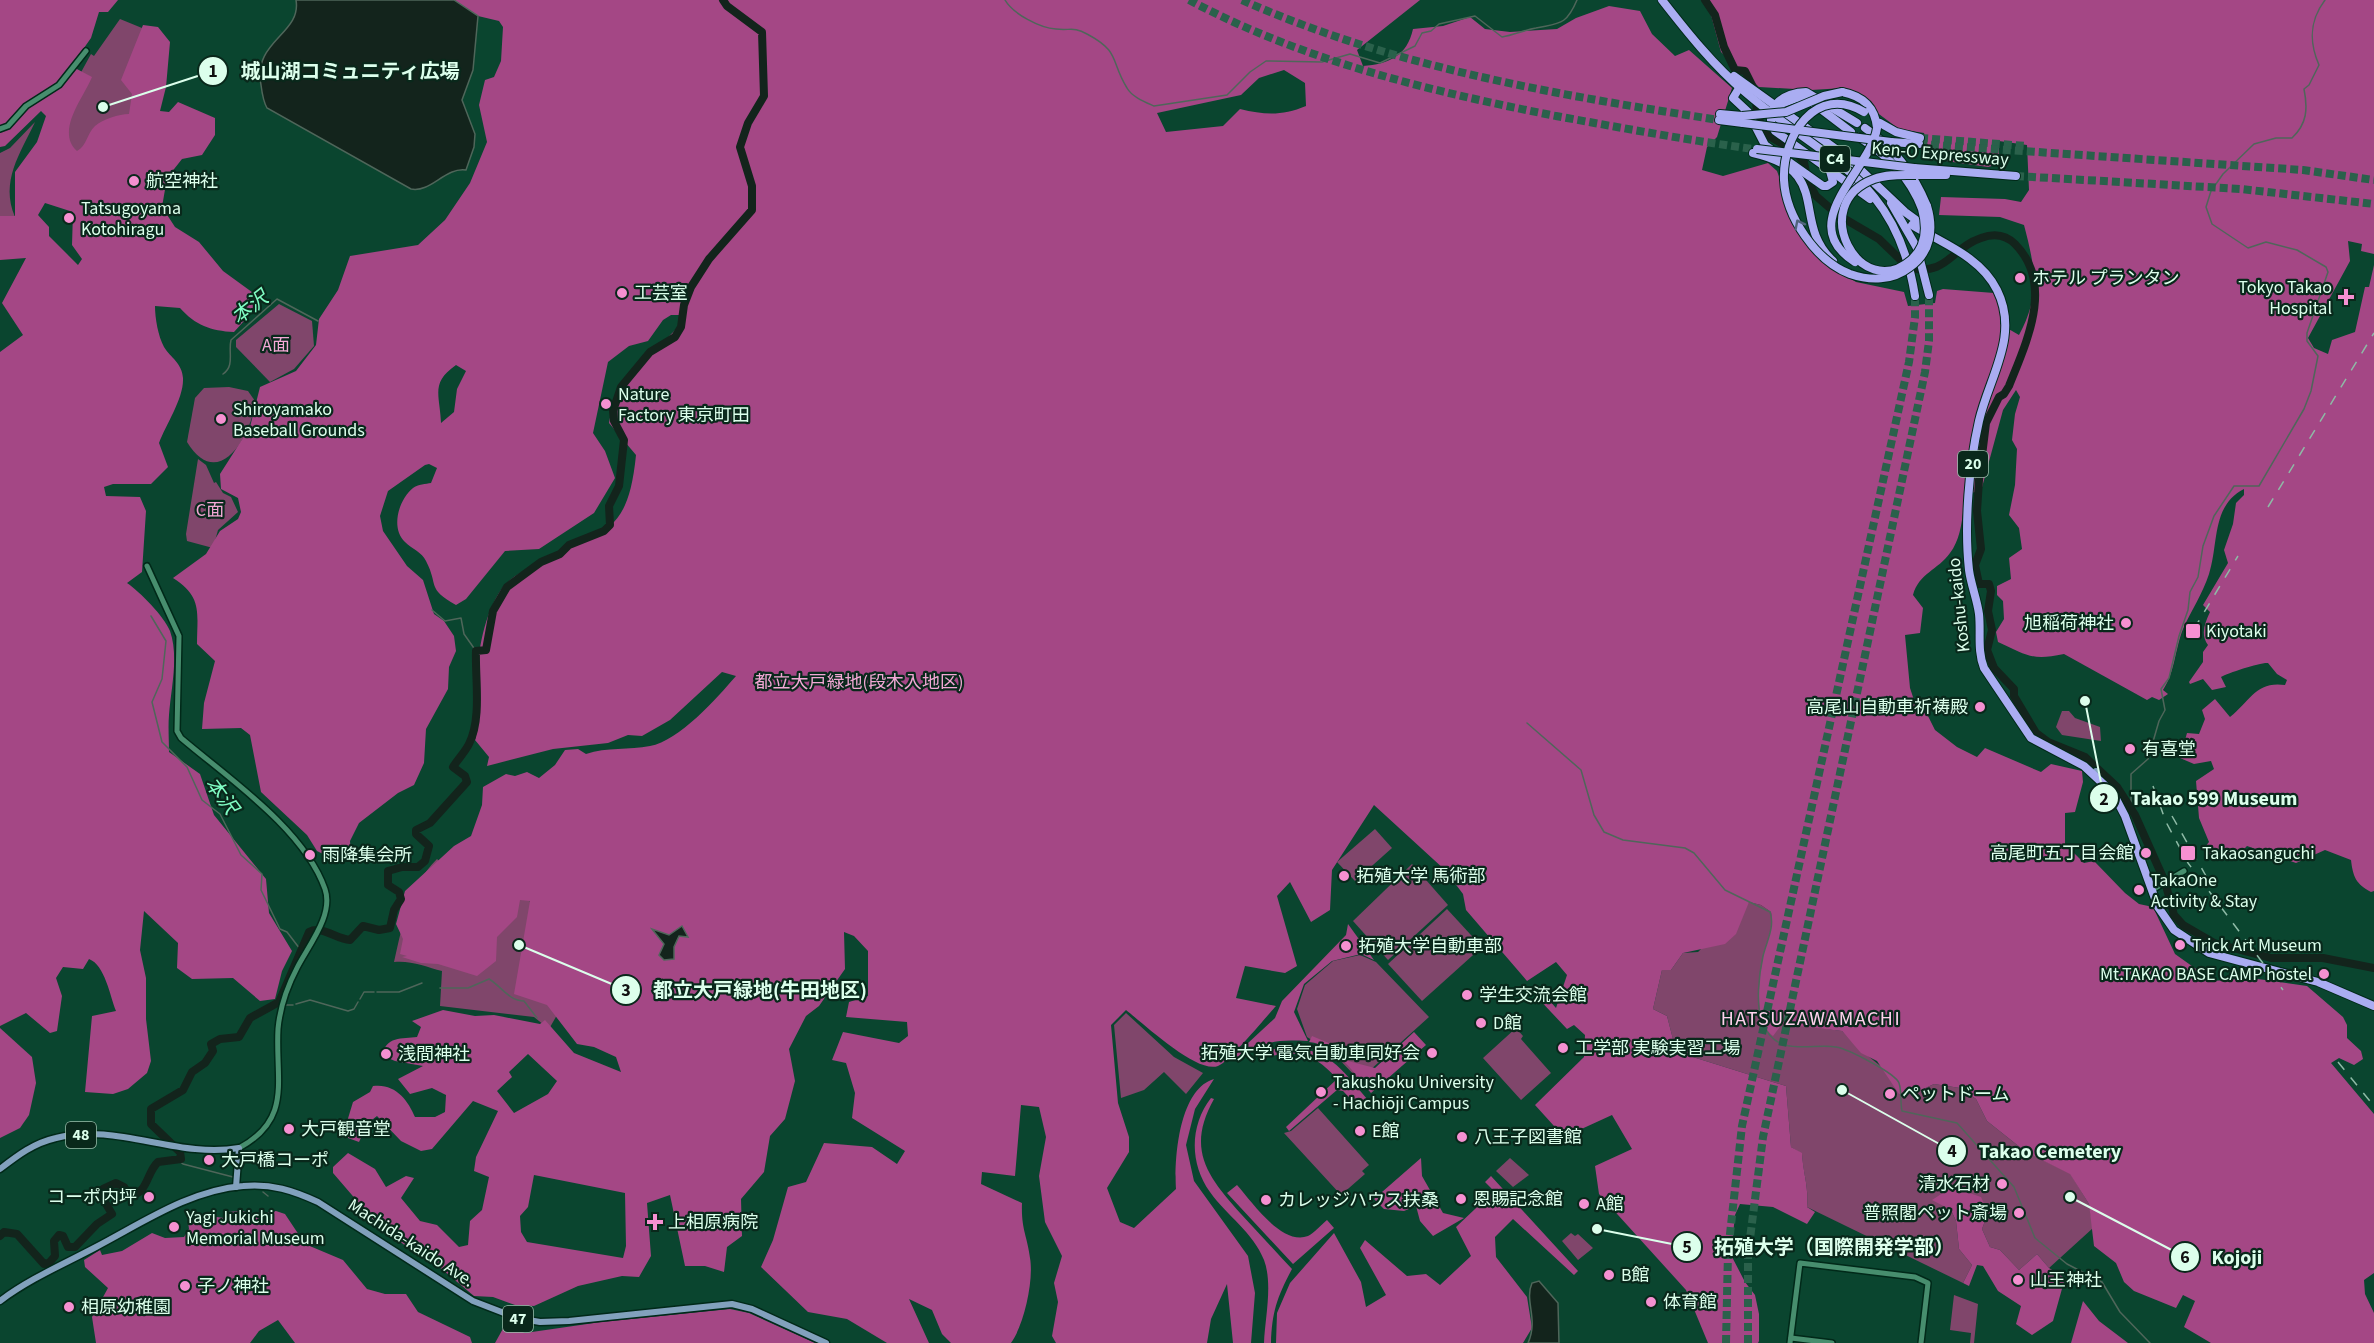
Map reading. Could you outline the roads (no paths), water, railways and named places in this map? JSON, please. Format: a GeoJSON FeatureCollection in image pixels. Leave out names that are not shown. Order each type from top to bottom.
{"type":"FeatureCollection","features":[{"type":"Feature","properties":{"kind":"highway","name":"20"},"geometry":{"type":"LineString","coordinates":[[1662,0],[1716,63],[1768,107],[1842,163],[1869,188],[1890,218],[1906,254],[1915,296]]}},
{"type":"Feature","properties":{"kind":"highway","name":"20"},"geometry":{"type":"LineString","coordinates":[[1716,63],[1744,86]]}},
{"type":"Feature","properties":{"kind":"highway","name":"20"},"geometry":{"type":"LineString","coordinates":[[1744,86],[1733,98],[1748,112],[1760,139],[1799,170],[1827,186],[1833,182],[1830,170]]}},
{"type":"Feature","properties":{"kind":"highway"},"geometry":{"type":"LineString","coordinates":[[1768,107],[1790,93],[1806,92],[1834,106],[1884,142],[1903,164],[1916,183],[1931,233],[1919,260],[1906,270],[1885,278],[1854,275],[1833,266],[1821,255],[1801,229],[1787,196],[1785,165],[1799,129],[1818,108],[1841,102],[1864,112]]}},
{"type":"Feature","properties":{"kind":"highway"},"geometry":{"type":"LineString","coordinates":[[1719,117],[1743,120],[1779,113],[1824,96],[1842,92],[1865,101],[1874,113],[1878,126],[1873,145],[1841,192],[1832,217],[1832,230],[1842,251],[1867,267],[1893,269],[1903,266],[1915,256],[1924,238],[1925,207],[1893,162],[1855,134],[1809,100],[1797,98],[1768,107]]}},
{"type":"Feature","properties":{"kind":"highway"},"geometry":{"type":"LineString","coordinates":[[1768,107],[1773,100],[1782,98]]}},
{"type":"Feature","properties":{"kind":"highway"},"geometry":{"type":"LineString","coordinates":[[1797,98],[1789,109],[1799,123]]}},
{"type":"Feature","properties":{"kind":"highway","name":"20"},"geometry":{"type":"LineString","coordinates":[[1768,107],[1799,123],[1847,157],[1905,212],[1958,251]]}},
{"type":"Feature","properties":{"kind":"highway","name":"20"},"geometry":{"type":"LineString","coordinates":[[1768,107],[1775,131],[1870,200]]}},
{"type":"Feature","properties":{"kind":"highway","name":"Ken-O Expressway"},"geometry":{"type":"LineString","coordinates":[[1743,120],[1891,142],[1919,141],[1878,126]]}},
{"type":"Feature","properties":{"kind":"highway","name":"Ken-O Expressway"},"geometry":{"type":"LineString","coordinates":[[1854,275],[1826,255],[1819,242],[1805,190],[1796,172],[1780,161],[1756,151],[1915,171]]}},
{"type":"Feature","properties":{"kind":"highway"},"geometry":{"type":"LineString","coordinates":[[1867,267],[1851,253],[1842,235],[1843,214],[1847,204],[1853,194],[1868,182],[1884,176],[1915,171],[2016,176]]}},
{"type":"Feature","properties":{"kind":"highway","name":"20"},"geometry":{"type":"LineString","coordinates":[[1875,182],[1905,223],[1917,248],[1929,295]]}},
{"type":"Feature","properties":{"kind":"highway","name":"20"},"geometry":{"type":"LineString","coordinates":[[1912,225],[1958,251]]}},
{"type":"Feature","properties":{"kind":"highway","name":"Koshu-kaido"},"geometry":{"type":"LineString","coordinates":[[1958,251],[1982,268],[1997,290],[2006,323],[2003,348],[1979,421],[1969,504],[1969,572],[1979,616],[1980,657],[1984,668],[2031,738],[2084,766],[2113,794],[2125,816],[2162,913],[2172,927],[2202,949],[2338,989],[2374,1006]]}},
{"type":"Feature","properties":{"kind":"main road","name":"48"},"geometry":{"type":"LineString","coordinates":[[0,1169],[30,1148],[68,1136],[115,1137],[180,1148],[239,1149]]}},
{"type":"Feature","properties":{"kind":"main road"},"geometry":{"type":"LineString","coordinates":[[236,1187],[239,1149]]}},
{"type":"Feature","properties":{"kind":"main road","name":"Machida-kaido Ave."},"geometry":{"type":"LineString","coordinates":[[0,1301],[32,1281],[177,1205],[205,1194],[236,1187],[272,1186],[302,1194],[347,1219],[473,1301],[505,1315],[540,1322],[569,1321],[732,1304],[752,1309],[826,1343]]}},
{"type":"Feature","properties":{"kind":"street"},"geometry":{"type":"LineString","coordinates":[[0,129],[8,126],[26,106],[59,85],[86,51]]}},
{"type":"Feature","properties":{"kind":"street"},"geometry":{"type":"LineString","coordinates":[[147,566],[179,636],[175,719],[177,731],[181,738],[272,815],[292,838],[324,887],[327,902],[318,929],[291,979],[281,1007],[278,1048],[279,1092],[273,1119],[259,1136],[239,1149]]}},
{"type":"Feature","properties":{"kind":"street"},"geometry":{"type":"LineString","coordinates":[[2152,890],[2184,871]]}},
{"type":"Feature","properties":{"kind":"street"},"geometry":{"type":"LineString","coordinates":[[1832,1343],[1790,1340],[1800,1263],[1915,1277],[1928,1283],[1920,1343]]}},
{"type":"Feature","properties":{"kind":"waterway"},"geometry":{"type":"LineString","coordinates":[[0,1236],[4,1232],[17,1234],[44,1264],[49,1263],[55,1256],[54,1241],[59,1235],[63,1236],[68,1247],[75,1247],[97,1224],[112,1214],[102,1197],[103,1189],[116,1183],[124,1187],[130,1196],[136,1194],[141,1191],[158,1162],[181,1159],[180,1152],[151,1124],[151,1109],[183,1090],[192,1072],[205,1063],[213,1051],[211,1044],[220,1039],[239,1037],[250,1018],[279,1002],[309,932],[319,930],[350,940],[363,926],[379,930],[390,928],[394,910],[401,899],[399,892],[388,885],[388,871],[402,867],[418,867],[425,861],[429,846],[416,834],[416,830],[430,823],[467,782],[465,776],[453,767],[473,734],[477,711],[476,651],[486,650],[493,611],[507,587],[541,562],[560,554],[569,545],[604,531],[610,525],[609,506],[619,486],[624,440],[614,421],[613,411],[621,387],[650,352],[675,337],[681,327],[684,305],[691,287],[709,259],[752,210],[752,186],[740,147],[748,123],[764,96],[762,32],[727,6],[723,0]]}},
{"type":"Feature","properties":{"kind":"waterway"},"geometry":{"type":"LineString","coordinates":[[1005,0],[1020,15],[1035,23],[1050,28],[1078,30],[1098,40],[1110,52],[1129,91],[1154,106],[1227,95],[1250,72],[1266,61],[1322,62],[1350,54],[1380,63],[1415,46],[1422,33],[1431,31],[1439,24],[1475,16],[1502,37],[1556,24],[1569,15],[1577,0]]}},
{"type":"Feature","properties":{"kind":"waterway"},"geometry":{"type":"LineString","coordinates":[[1705,0],[1715,15],[1724,47],[1735,70],[1745,71],[1755,91],[1757,113],[1764,133],[1793,150],[1804,162],[1807,179],[1816,196],[1838,215],[1879,239],[1909,268],[1922,269],[1941,265],[1971,242],[1991,236],[2000,236],[2011,241],[2027,260],[2033,277],[2035,295],[2033,314],[2029,333],[2009,386],[1999,397],[1986,423],[1977,511],[1981,549],[1975,565],[1979,584],[1989,584],[1991,591],[1988,611],[1992,630],[1987,650],[1994,668],[2014,689],[2014,696],[2036,733],[2048,742],[2085,757],[2117,787],[2135,815],[2165,882],[2174,915],[2183,925],[2214,943],[2271,958],[2323,958],[2374,968]]}},
{"type":"Feature","properties":{"kind":"waterway"},"geometry":{"type":"LineString","coordinates":[[2131,806],[2131,774],[2148,759],[2159,721],[2165,710],[2161,689],[2169,678],[2188,610],[2190,592],[2198,577],[2203,546],[2214,516],[2234,486],[2259,486],[2304,409],[2311,391],[2318,356],[2307,341],[2307,333],[2328,272],[2326,267],[2297,250],[2266,242],[2248,248],[2212,224],[2206,207],[2211,191],[2223,174],[2254,144],[2276,138],[2292,138],[2301,127],[2306,110],[2304,89],[2309,85],[2319,65],[2313,48],[2313,24],[2325,0]]}},
{"type":"Feature","properties":{"kind":"waterway","name":"本沢"},"geometry":{"type":"LineString","coordinates":[[223,374],[230,363],[231,340],[277,299],[318,321]]}},
{"type":"Feature","properties":{"kind":"waterway"},"geometry":{"type":"LineString","coordinates":[[432,610],[445,621],[461,618],[464,634],[476,651]]}},
{"type":"Feature","properties":{"kind":"waterway","name":"本沢"},"geometry":{"type":"LineString","coordinates":[[151,616],[166,641],[162,679],[152,702],[162,742],[187,767],[202,800],[220,814],[241,855],[262,874],[261,890],[280,929],[287,932],[300,949]]}},
{"type":"Feature","properties":{"kind":"waterway"},"geometry":{"type":"LineString","coordinates":[[1527,723],[1581,770],[1594,815],[1604,832],[1623,840],[1685,848],[1694,853],[1725,890],[1770,912],[1771,928],[1763,956],[1758,999],[1763,1024],[1769,1035],[1786,1045],[1836,1047],[1860,1057],[1896,1079],[1899,1083],[1902,1111],[1957,1123],[2014,1187],[2035,1238],[2067,1264],[2102,1282],[2120,1312],[2150,1343]]}},
{"type":"Feature","properties":{"kind":"waterway"},"geometry":{"type":"LineString","coordinates":[[440,988],[468,988],[489,979],[509,996],[524,1001],[537,1018]]}},
{"type":"Feature","properties":{"kind":"waterway"},"geometry":{"type":"LineString","coordinates":[[377,992],[399,992],[422,983]]}},
{"type":"Feature","properties":{"kind":"waterway"},"geometry":{"type":"LineString","coordinates":[[360,999],[364,992],[374,992]]}},
{"type":"Feature","properties":{"kind":"waterway"},"geometry":{"type":"LineString","coordinates":[[296,1004],[310,1000],[348,1011],[354,1009],[358,1002]]}},
{"type":"Feature","properties":{"kind":"waterway"},"geometry":{"type":"LineString","coordinates":[[285,1005],[293,1005]]}},
{"type":"Feature","properties":{"kind":"waterway"},"geometry":{"type":"LineString","coordinates":[[179,1161],[233,1177]]}},
{"type":"Feature","properties":{"kind":"waterway"},"geometry":{"type":"LineString","coordinates":[[263,1192],[268,1196]]}},
{"type":"Feature","properties":{"kind":"tunnel"},"geometry":{"type":"LineString","coordinates":[[1189,0],[1277,40],[1368,72],[1461,96],[1556,116],[1753,149]]}},
{"type":"Feature","properties":{"kind":"tunnel"},"geometry":{"type":"LineString","coordinates":[[1242,0],[1357,44],[1416,61],[1536,89],[1719,120]]}},
{"type":"Feature","properties":{"kind":"tunnel"},"geometry":{"type":"LineString","coordinates":[[1920,138],[2026,146]]}},
{"type":"Feature","properties":{"kind":"tunnel"},"geometry":{"type":"LineString","coordinates":[[1919,144],[2303,170],[2374,180]]}},
{"type":"Feature","properties":{"kind":"tunnel"},"geometry":{"type":"LineString","coordinates":[[2016,176],[2241,189],[2374,204]]}},
{"type":"Feature","properties":{"kind":"tunnel"},"geometry":{"type":"LineString","coordinates":[[1880,205],[1912,225]]}},
{"type":"Feature","properties":{"kind":"tunnel"},"geometry":{"type":"LineString","coordinates":[[1748,1343],[1748,1254],[1763,1137],[1925,372],[1929,341],[1929,295]]}},
{"type":"Feature","properties":{"kind":"tunnel"},"geometry":{"type":"LineString","coordinates":[[1726,1343],[1728,1252],[1742,1126],[1909,362],[1915,317],[1915,296]]}},
{"type":"Feature","properties":{"kind":"railway"},"geometry":{"type":"LineString","coordinates":[[2268,507],[2374,333]]}},
{"type":"Feature","properties":{"kind":"railway"},"geometry":{"type":"LineString","coordinates":[[2194,629],[2238,556]]}},
{"type":"Feature","properties":{"kind":"railway"},"geometry":{"type":"LineString","coordinates":[[2153,786],[2166,822],[2188,863],[2283,990]]}},
{"type":"Feature","properties":{"kind":"railway"},"geometry":{"type":"LineString","coordinates":[[2172,816],[2206,876]]}},
{"type":"Feature","properties":{"kind":"railway"},"geometry":{"type":"LineString","coordinates":[[2338,1062],[2374,1106]]}},
{"type":"Feature","properties":{"kind":"place","name":"城山湖コミュニティ広場"},"geometry":{"type":"Point","coordinates":[103,107]}},
{"type":"Feature","properties":{"kind":"place","name":"航空神社"},"geometry":{"type":"Point","coordinates":[134,181]}},
{"type":"Feature","properties":{"kind":"place","name":"Tatsugoyama Kotohiragu"},"geometry":{"type":"Point","coordinates":[69,218]}},
{"type":"Feature","properties":{"kind":"place","name":"ホテル プランタン"},"geometry":{"type":"Point","coordinates":[2020,278]}},
{"type":"Feature","properties":{"kind":"place","name":"工芸室"},"geometry":{"type":"Point","coordinates":[622,293]}},
{"type":"Feature","properties":{"kind":"place","name":"Tokyo Takao Hospital"},"geometry":{"type":"Point","coordinates":[2346,297]}},
{"type":"Feature","properties":{"kind":"place","name":"Nature Factory 東京町田"},"geometry":{"type":"Point","coordinates":[606,404]}},
{"type":"Feature","properties":{"kind":"place","name":"Shiroyamako Baseball Grounds"},"geometry":{"type":"Point","coordinates":[221,419]}},
{"type":"Feature","properties":{"kind":"place","name":"旭稲荷神社"},"geometry":{"type":"Point","coordinates":[2126,623]}},
{"type":"Feature","properties":{"kind":"place","name":"Kiyotaki"},"geometry":{"type":"Point","coordinates":[2193,631]}},
{"type":"Feature","properties":{"kind":"place","name":"Takao 599 Museum"},"geometry":{"type":"Point","coordinates":[2085,701]}},
{"type":"Feature","properties":{"kind":"place","name":"高尾山自動車祈祷殿"},"geometry":{"type":"Point","coordinates":[1980,707]}},
{"type":"Feature","properties":{"kind":"place","name":"有喜堂"},"geometry":{"type":"Point","coordinates":[2130,749]}},
{"type":"Feature","properties":{"kind":"place","name":"高尾町五丁目会館"},"geometry":{"type":"Point","coordinates":[2146,853]}},
{"type":"Feature","properties":{"kind":"place","name":"Takaosanguchi"},"geometry":{"type":"Point","coordinates":[2188,853]}},
{"type":"Feature","properties":{"kind":"place","name":"雨降集会所"},"geometry":{"type":"Point","coordinates":[310,855]}},
{"type":"Feature","properties":{"kind":"place","name":"拓殖大学 馬術部"},"geometry":{"type":"Point","coordinates":[1344,876]}},
{"type":"Feature","properties":{"kind":"place","name":"TakaOne Activity & Stay"},"geometry":{"type":"Point","coordinates":[2139,890]}},
{"type":"Feature","properties":{"kind":"place","name":"都立大戸緑地(牛田地区)"},"geometry":{"type":"Point","coordinates":[519,945]}},
{"type":"Feature","properties":{"kind":"place","name":"Trick Art Museum"},"geometry":{"type":"Point","coordinates":[2180,945]}},
{"type":"Feature","properties":{"kind":"place","name":"拓殖大学自動車部"},"geometry":{"type":"Point","coordinates":[1346,946]}},
{"type":"Feature","properties":{"kind":"place","name":"Mt.TAKAO BASE CAMP hostel"},"geometry":{"type":"Point","coordinates":[2324,974]}},
{"type":"Feature","properties":{"kind":"place","name":"学生交流会館"},"geometry":{"type":"Point","coordinates":[1467,995]}},
{"type":"Feature","properties":{"kind":"place","name":"D館"},"geometry":{"type":"Point","coordinates":[1481,1023]}},
{"type":"Feature","properties":{"kind":"place","name":"工学部 実験実習工場"},"geometry":{"type":"Point","coordinates":[1563,1048]}},
{"type":"Feature","properties":{"kind":"place","name":"拓殖大学 電気自動車同好会"},"geometry":{"type":"Point","coordinates":[1432,1053]}},
{"type":"Feature","properties":{"kind":"place","name":"浅間神社"},"geometry":{"type":"Point","coordinates":[386,1054]}},
{"type":"Feature","properties":{"kind":"place","name":"Takao Cemetery"},"geometry":{"type":"Point","coordinates":[1842,1090]}},
{"type":"Feature","properties":{"kind":"place","name":"Takushoku University - Hachiōji Campus"},"geometry":{"type":"Point","coordinates":[1321,1092]}},
{"type":"Feature","properties":{"kind":"place","name":"ペットドーム"},"geometry":{"type":"Point","coordinates":[1890,1094]}},
{"type":"Feature","properties":{"kind":"place","name":"大戸観音堂"},"geometry":{"type":"Point","coordinates":[289,1129]}},
{"type":"Feature","properties":{"kind":"place","name":"E館"},"geometry":{"type":"Point","coordinates":[1360,1131]}},
{"type":"Feature","properties":{"kind":"place","name":"八王子図書館"},"geometry":{"type":"Point","coordinates":[1462,1137]}},
{"type":"Feature","properties":{"kind":"place","name":"大戸橋コーポ"},"geometry":{"type":"Point","coordinates":[209,1160]}},
{"type":"Feature","properties":{"kind":"place","name":"清水石材"},"geometry":{"type":"Point","coordinates":[2002,1184]}},
{"type":"Feature","properties":{"kind":"place","name":"コーポ内坪"},"geometry":{"type":"Point","coordinates":[149,1197]}},
{"type":"Feature","properties":{"kind":"place","name":"Kojoji"},"geometry":{"type":"Point","coordinates":[2070,1197]}},
{"type":"Feature","properties":{"kind":"place","name":"恩賜記念館"},"geometry":{"type":"Point","coordinates":[1461,1199]}},
{"type":"Feature","properties":{"kind":"place","name":"カレッジハウス扶桑"},"geometry":{"type":"Point","coordinates":[1266,1200]}},
{"type":"Feature","properties":{"kind":"place","name":"A館"},"geometry":{"type":"Point","coordinates":[1584,1204]}},
{"type":"Feature","properties":{"kind":"place","name":"普照閣ペット斎場"},"geometry":{"type":"Point","coordinates":[2019,1213]}},
{"type":"Feature","properties":{"kind":"place","name":"上相原病院"},"geometry":{"type":"Point","coordinates":[655,1222]}},
{"type":"Feature","properties":{"kind":"place","name":"Yagi Jukichi Memorial Museum"},"geometry":{"type":"Point","coordinates":[174,1227]}},
{"type":"Feature","properties":{"kind":"place","name":"拓殖大学（国際開発学部）"},"geometry":{"type":"Point","coordinates":[1597,1229]}},
{"type":"Feature","properties":{"kind":"place","name":"B館"},"geometry":{"type":"Point","coordinates":[1609,1275]}},
{"type":"Feature","properties":{"kind":"place","name":"山王神社"},"geometry":{"type":"Point","coordinates":[2018,1280]}},
{"type":"Feature","properties":{"kind":"place","name":"子ノ神社"},"geometry":{"type":"Point","coordinates":[185,1286]}},
{"type":"Feature","properties":{"kind":"place","name":"体育館"},"geometry":{"type":"Point","coordinates":[1651,1302]}},
{"type":"Feature","properties":{"kind":"place","name":"相原幼稚園"},"geometry":{"type":"Point","coordinates":[69,1307]}},
{"type":"Feature","properties":{"kind":"district","name":"HATSUZAWAMACHI"},"geometry":{"type":"Point","coordinates":[1811,1019]}},
{"type":"Feature","properties":{"kind":"park label","name":"A面"},"geometry":{"type":"Point","coordinates":[276,345]}},
{"type":"Feature","properties":{"kind":"park label","name":"C面"},"geometry":{"type":"Point","coordinates":[210,510]}},
{"type":"Feature","properties":{"kind":"park label","name":"都立大戸緑地(段木入地区)"},"geometry":{"type":"Point","coordinates":[859,682]}}]}
